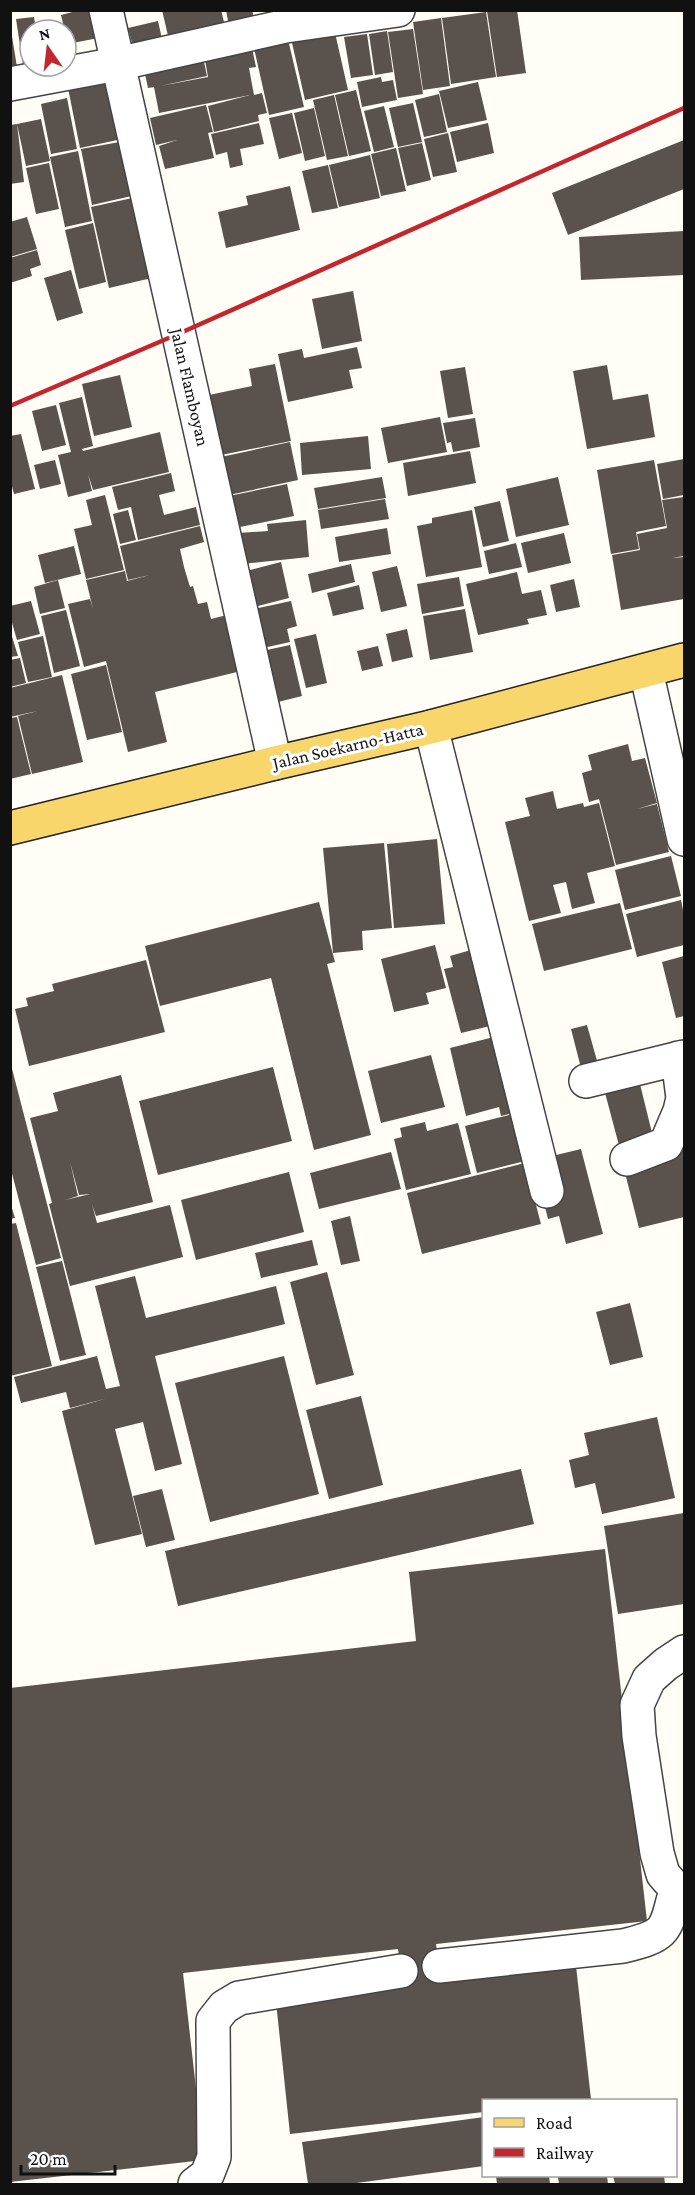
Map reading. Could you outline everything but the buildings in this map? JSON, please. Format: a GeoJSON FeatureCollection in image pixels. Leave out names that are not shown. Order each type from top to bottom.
{"type":"FeatureCollection","features":[{"type":"Feature","properties":{"kind":"main road","name":"Jalan Soekarno-Hatta"},"geometry":{"type":"LineString","coordinates":[[10,828],[431,727],[684,660]]}},
{"type":"Feature","properties":{"kind":"street","name":"Jalan Flamboyan"},"geometry":{"type":"LineString","coordinates":[[105,10],[275,763]]}},
{"type":"Feature","properties":{"kind":"street"},"geometry":{"type":"LineString","coordinates":[[10,84],[117,64],[286,26],[398,10]]}},
{"type":"Feature","properties":{"kind":"street"},"geometry":{"type":"LineString","coordinates":[[646,671],[684,839]]}},
{"type":"Feature","properties":{"kind":"street"},"geometry":{"type":"LineString","coordinates":[[431,727],[547,1191]]}},
{"type":"Feature","properties":{"kind":"street"},"geometry":{"type":"LineString","coordinates":[[586,1081],[681,1058],[683,1098],[666,1144],[627,1159]]}},
{"type":"Feature","properties":{"kind":"street"},"geometry":{"type":"LineString","coordinates":[[439,1966],[623,1946],[651,1939],[666,1926],[680,1889],[663,1874],[657,1853],[639,1736],[637,1705],[650,1679],[684,1652]]}},
{"type":"Feature","properties":{"kind":"street"},"geometry":{"type":"LineString","coordinates":[[195,2184],[207,2175],[214,2157],[213,2021],[224,2007],[239,1998],[401,1971]]}},
{"type":"Feature","properties":{"kind":"railway"},"geometry":{"type":"LineString","coordinates":[[10,406],[178,334],[684,108]]}}]}
